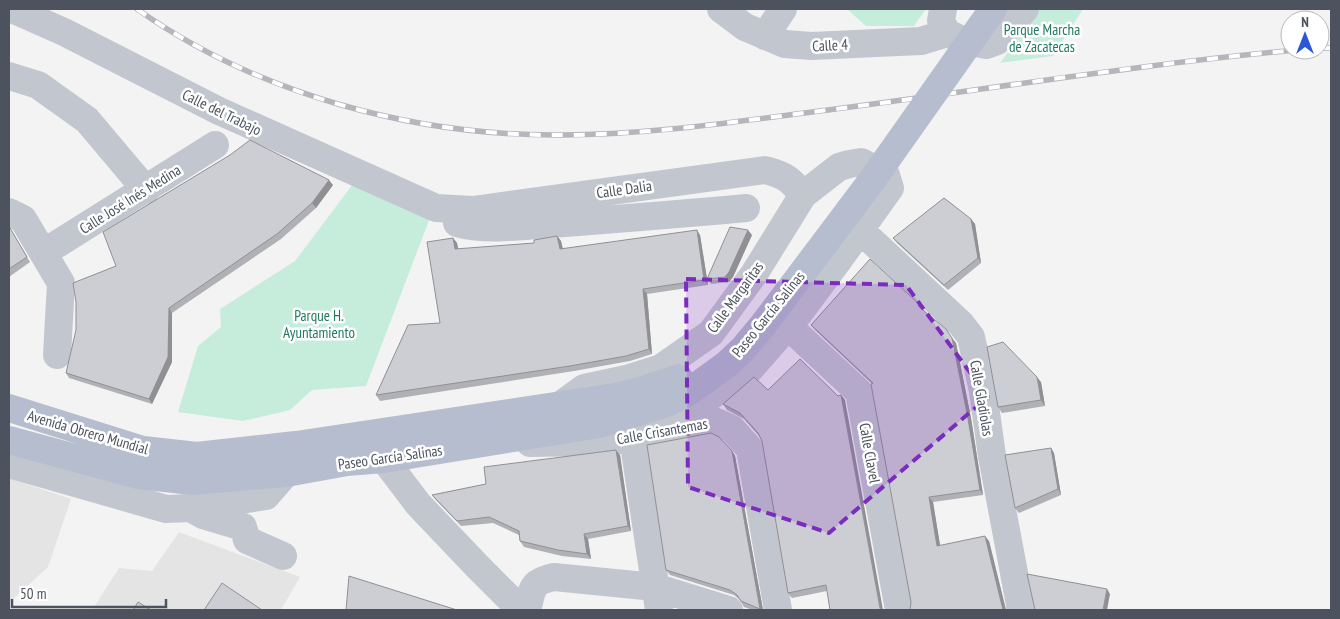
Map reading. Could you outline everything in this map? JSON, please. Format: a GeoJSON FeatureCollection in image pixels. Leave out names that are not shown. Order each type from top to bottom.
{"type":"FeatureCollection","features":[{"type":"Feature","properties":{"kind":"main road","name":"Paseo García Salinas"},"geometry":{"type":"LineString","coordinates":[[195,468],[286,473],[599,424],[667,403],[704,363],[746,326],[976,9]]}},
{"type":"Feature","properties":{"kind":"main road","name":"Paseo García Salinas"},"geometry":{"type":"LineString","coordinates":[[195,468],[296,445],[561,405],[684,384],[727,364],[748,343],[870,183],[993,9]]}},
{"type":"Feature","properties":{"kind":"main road","name":"Avenida Obrero Mundial"},"geometry":{"type":"LineString","coordinates":[[9,408],[195,468]]}},
{"type":"Feature","properties":{"kind":"main road","name":"Avenida Obrero Mundial"},"geometry":{"type":"LineString","coordinates":[[9,440],[138,475],[195,468]]}},
{"type":"Feature","properties":{"kind":"street","name":"Calle del Trabajo"},"geometry":{"type":"LineString","coordinates":[[12,9],[64,32],[219,111],[436,208]]}},
{"type":"Feature","properties":{"kind":"street","name":"Calle 4"},"geometry":{"type":"LineString","coordinates":[[721,9],[744,27],[765,36],[785,44],[811,46],[921,41],[945,21]]}},
{"type":"Feature","properties":{"kind":"street"},"geometry":{"type":"LineString","coordinates":[[765,36],[783,9]]}},
{"type":"Feature","properties":{"kind":"street"},"geometry":{"type":"LineString","coordinates":[[945,21],[965,41],[986,45],[997,41],[1025,9]]}},
{"type":"Feature","properties":{"kind":"street"},"geometry":{"type":"LineString","coordinates":[[9,76],[38,85],[87,120],[146,190]]}},
{"type":"Feature","properties":{"kind":"street","name":"Calle José Inés Medina"},"geometry":{"type":"LineString","coordinates":[[43,253],[215,145]]}},
{"type":"Feature","properties":{"kind":"street"},"geometry":{"type":"LineString","coordinates":[[599,424],[640,426],[692,409],[750,369],[800,312],[890,188],[886,175],[861,162],[839,168],[802,195]]}},
{"type":"Feature","properties":{"kind":"street","name":"Calle Dalia"},"geometry":{"type":"LineString","coordinates":[[436,208],[473,210],[765,170],[782,174],[792,180],[802,195]]}},
{"type":"Feature","properties":{"kind":"street","name":"Calle Margaritas"},"geometry":{"type":"LineString","coordinates":[[561,405],[584,388],[626,380],[661,368],[712,333],[754,274],[802,195]]}},
{"type":"Feature","properties":{"kind":"street"},"geometry":{"type":"LineString","coordinates":[[436,208],[450,220],[467,226],[514,226],[746,208]]}},
{"type":"Feature","properties":{"kind":"street"},"geometry":{"type":"LineString","coordinates":[[9,212],[23,219],[61,283],[57,355]]}},
{"type":"Feature","properties":{"kind":"street","name":"Calle Gladiolas"},"geometry":{"type":"LineString","coordinates":[[860,230],[961,324],[972,337],[1021,610]]}},
{"type":"Feature","properties":{"kind":"street","name":"Calle Clavel"},"geometry":{"type":"LineString","coordinates":[[788,326],[859,392],[899,610]]}},
{"type":"Feature","properties":{"kind":"street","name":"Calle Crisantemas"},"geometry":{"type":"LineString","coordinates":[[504,440],[550,443],[633,438],[685,425],[714,421],[732,429],[750,449],[778,610]]}},
{"type":"Feature","properties":{"kind":"street"},"geometry":{"type":"LineString","coordinates":[[633,438],[657,599]]}},
{"type":"Feature","properties":{"kind":"street"},"geometry":{"type":"LineString","coordinates":[[384,459],[418,504],[484,574],[510,599],[526,610],[533,585],[542,579],[554,577],[657,599],[729,610]]}},
{"type":"Feature","properties":{"kind":"street"},"geometry":{"type":"LineString","coordinates":[[9,464],[166,509],[190,508],[266,496],[286,473]]}},
{"type":"Feature","properties":{"kind":"street"},"geometry":{"type":"LineString","coordinates":[[190,508],[203,515],[242,527],[247,540],[282,556]]}},
{"type":"Feature","properties":{"kind":"highlighted area"},"geometry":{"type":"Polygon","coordinates":[[[686,279],[906,285],[988,397],[829,533],[688,487],[686,279]]]}},
{"type":"Feature","properties":{"kind":"shaded area"},"geometry":{"type":"Polygon","coordinates":[[[9,478],[71,499],[48,567],[9,603],[9,478]]]}},
{"type":"Feature","properties":{"kind":"shaded area"},"geometry":{"type":"Polygon","coordinates":[[[179,532],[300,577],[281,610],[92,610],[119,568],[152,571],[179,532]]]}},
{"type":"Feature","properties":{"kind":"green space"},"geometry":{"type":"Polygon","coordinates":[[[847,9],[926,9],[914,26],[866,26],[847,9]]]}},
{"type":"Feature","properties":{"kind":"green space","name":"Parque Marcha de Zacatecas"},"geometry":{"type":"Polygon","coordinates":[[[1040,9],[1083,9],[1053,56],[1000,63],[1040,9]]]}},
{"type":"Feature","properties":{"kind":"green space","name":"Parque H. Ayuntamiento"},"geometry":{"type":"Polygon","coordinates":[[[353,184],[431,215],[366,386],[312,390],[290,410],[243,421],[178,412],[198,346],[221,327],[220,309],[295,261],[353,184]]]}},
{"type":"Feature","properties":{"kind":"building"},"geometry":{"type":"Polygon","coordinates":[[[250,140],[329,180],[312,203],[277,234],[169,308],[168,357],[149,399],[66,373],[76,330],[76,302],[73,283],[116,266],[103,232],[230,155],[250,140]]]}},
{"type":"Feature","properties":{"kind":"building"},"geometry":{"type":"Polygon","coordinates":[[[944,198],[971,219],[978,258],[944,285],[893,238],[944,198]]]}},
{"type":"Feature","properties":{"kind":"building"},"geometry":{"type":"Polygon","coordinates":[[[730,227],[748,230],[725,277],[707,279],[730,227]]]}},
{"type":"Feature","properties":{"kind":"building"},"geometry":{"type":"Polygon","coordinates":[[[9,229],[27,257],[9,269],[9,229]]]}},
{"type":"Feature","properties":{"kind":"building"},"geometry":{"type":"Polygon","coordinates":[[[697,230],[704,280],[643,289],[649,349],[626,356],[570,366],[376,395],[408,325],[440,323],[427,242],[453,238],[455,249],[534,243],[534,240],[557,236],[560,249],[697,230]]]}},
{"type":"Feature","properties":{"kind":"building"},"geometry":{"type":"Polygon","coordinates":[[[870,259],[920,305],[918,306],[946,329],[952,338],[980,490],[929,497],[937,546],[985,536],[1003,610],[910,610],[911,602],[871,384],[873,383],[811,325],[870,259]]]}},
{"type":"Feature","properties":{"kind":"building"},"geometry":{"type":"Polygon","coordinates":[[[1003,342],[1037,377],[1041,400],[998,407],[987,347],[1003,342]]]}},
{"type":"Feature","properties":{"kind":"building"},"geometry":{"type":"Polygon","coordinates":[[[800,359],[838,396],[841,395],[881,610],[830,610],[826,585],[788,593],[762,441],[758,433],[740,413],[723,404],[754,377],[768,390],[800,359]]]}},
{"type":"Feature","properties":{"kind":"building"},"geometry":{"type":"Polygon","coordinates":[[[711,433],[719,437],[732,451],[760,609],[741,601],[730,590],[666,570],[647,445],[711,433]]]}},
{"type":"Feature","properties":{"kind":"building"},"geometry":{"type":"Polygon","coordinates":[[[1051,448],[1058,489],[1015,508],[1005,455],[1051,448]]]}},
{"type":"Feature","properties":{"kind":"building"},"geometry":{"type":"Polygon","coordinates":[[[616,450],[628,526],[584,534],[587,554],[558,550],[520,541],[519,531],[489,517],[457,521],[432,495],[486,484],[484,467],[616,450]]]}},
{"type":"Feature","properties":{"kind":"building"},"geometry":{"type":"Polygon","coordinates":[[[1027,574],[1107,589],[1103,610],[1035,610],[1027,574]]]}},
{"type":"Feature","properties":{"kind":"building"},"geometry":{"type":"Polygon","coordinates":[[[349,576],[457,610],[346,610],[349,576]]]}},
{"type":"Feature","properties":{"kind":"building"},"geometry":{"type":"Polygon","coordinates":[[[222,583],[262,610],[204,610],[222,583]]]}},
{"type":"Feature","properties":{"kind":"building"},"geometry":{"type":"Polygon","coordinates":[[[138,602],[151,610],[133,610],[138,602]]]}},
{"type":"Feature","properties":{"kind":"railway"},"geometry":{"type":"LineString","coordinates":[[137,9],[184,39],[233,65],[285,86],[339,104],[394,118],[449,128],[505,133],[560,135],[627,133],[694,127],[1121,70],[1280,52]]}}]}
